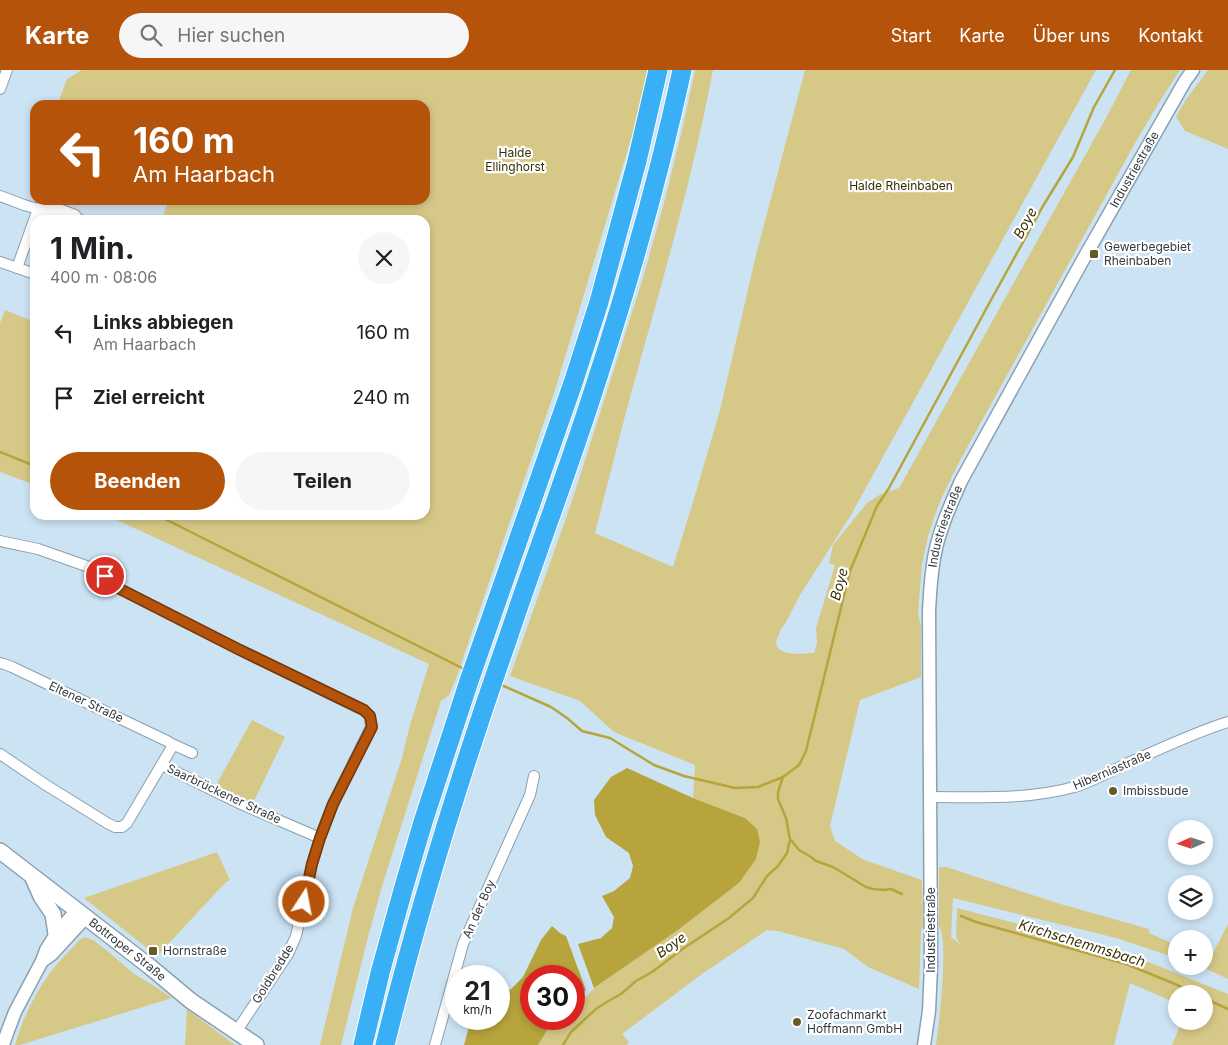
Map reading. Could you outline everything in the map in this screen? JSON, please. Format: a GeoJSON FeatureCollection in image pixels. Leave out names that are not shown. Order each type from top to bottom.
{"type":"FeatureCollection","features":[{"type":"Feature","properties":{"kind":"highway"},"geometry":{"type":"LineString","coordinates":[[363,1045],[380,972],[423,822],[469,681],[574,380],[599,302],[637,161],[658,70]]}},
{"type":"Feature","properties":{"kind":"highway"},"geometry":{"type":"LineString","coordinates":[[385,1045],[401,978],[459,782],[622,304],[658,176],[682,70]]}},
{"type":"Feature","properties":{"kind":"main road","name":"Bottroper Straße"},"geometry":{"type":"LineString","coordinates":[[0,851],[82,913],[191,1001],[256,1045]]}},
{"type":"Feature","properties":{"kind":"main road"},"geometry":{"type":"LineString","coordinates":[[32,877],[41,896],[53,914],[56,934]]}},
{"type":"Feature","properties":{"kind":"street"},"geometry":{"type":"LineString","coordinates":[[0,89],[7,70]]}},
{"type":"Feature","properties":{"kind":"street","name":"Industriestraße"},"geometry":{"type":"LineString","coordinates":[[924,1045],[931,990],[929,632],[930,588],[934,554],[945,517],[961,481],[1088,252],[1193,70]]}},
{"type":"Feature","properties":{"kind":"street"},"geometry":{"type":"LineString","coordinates":[[0,196],[38,209],[40,213],[46,215]]}},
{"type":"Feature","properties":{"kind":"street"},"geometry":{"type":"LineString","coordinates":[[36,215],[38,209],[44,205]]}},
{"type":"Feature","properties":{"kind":"street"},"geometry":{"type":"LineString","coordinates":[[48,205],[75,215]]}},
{"type":"Feature","properties":{"kind":"street"},"geometry":{"type":"LineString","coordinates":[[17,268],[30,231]]}},
{"type":"Feature","properties":{"kind":"street"},"geometry":{"type":"LineString","coordinates":[[0,262],[30,272]]}},
{"type":"Feature","properties":{"kind":"street","name":"Goldbredde"},"geometry":{"type":"LineString","coordinates":[[0,541],[38,549],[92,568],[105,576],[116,587],[364,710],[370,716],[372,727],[333,804],[320,838],[312,864],[296,936],[288,954],[236,1032]]}},
{"type":"Feature","properties":{"kind":"street","name":"Eltener Straße"},"geometry":{"type":"LineString","coordinates":[[0,663],[192,753]]}},
{"type":"Feature","properties":{"kind":"street","name":"Hiberniastraße"},"geometry":{"type":"LineString","coordinates":[[930,797],[1021,796],[1061,790],[1097,778],[1193,734],[1228,722]]}},
{"type":"Feature","properties":{"kind":"street"},"geometry":{"type":"LineString","coordinates":[[162,765],[172,744]]}},
{"type":"Feature","properties":{"kind":"street","name":"Saarbrückener Straße"},"geometry":{"type":"LineString","coordinates":[[0,754],[115,827],[122,827],[127,823],[162,765],[241,804],[320,838]]}},
{"type":"Feature","properties":{"kind":"street","name":"An der Boy"},"geometry":{"type":"LineString","coordinates":[[435,1045],[463,944],[530,795],[534,776]]}},
{"type":"Feature","properties":{"kind":"street"},"geometry":{"type":"LineString","coordinates":[[3,1045],[15,1012],[46,950],[56,934],[82,913]]}},
{"type":"Feature","properties":{"kind":"street"},"geometry":{"type":"LineString","coordinates":[[42,961],[52,954],[82,913]]}},
{"type":"Feature","properties":{"kind":"green space","name":"Halde Ellinghorst"},"geometry":{"type":"Polygon","coordinates":[[[82,70],[648,70],[644,96],[555,390],[457,676],[449,695],[441,701],[383,883],[341,1045],[320,1045],[353,908],[402,758],[429,664],[117,520],[430,520],[430,215],[163,215],[167,205],[430,205],[430,100],[59,100],[67,79],[82,70]]]}},
{"type":"Feature","properties":{"kind":"green space","name":"Halde Rheinbaben"},"geometry":{"type":"Polygon","coordinates":[[[695,70],[713,70],[677,227],[595,533],[673,567],[720,410],[756,255],[805,70],[1096,70],[851,515],[800,595],[781,629],[776,642],[777,647],[781,650],[794,654],[814,653],[817,643],[816,628],[835,565],[829,563],[833,545],[867,503],[881,494],[899,488],[1131,70],[1180,70],[1134,145],[958,464],[942,497],[928,537],[922,564],[918,613],[921,627],[921,677],[860,700],[830,826],[835,841],[864,860],[922,880],[923,925],[921,931],[919,989],[868,967],[844,949],[778,931],[767,930],[702,974],[622,1034],[629,1042],[627,1045],[538,1045],[548,1030],[585,1030],[585,998],[594,988],[678,930],[739,883],[745,818],[693,798],[695,765],[614,732],[580,701],[510,676],[572,501],[643,278],[683,126],[695,70]]]}},
{"type":"Feature","properties":{"kind":"green space"},"geometry":{"type":"Polygon","coordinates":[[[1208,70],[1228,70],[1228,149],[1185,131],[1176,117],[1185,101],[1208,70]]]}},
{"type":"Feature","properties":{"kind":"green space"},"geometry":{"type":"Polygon","coordinates":[[[5,310],[30,320],[30,483],[0,472],[0,323],[5,310]]]}},
{"type":"Feature","properties":{"kind":"green space"},"geometry":{"type":"Polygon","coordinates":[[[252,720],[285,737],[252,805],[215,787],[252,720]]]}},
{"type":"Feature","properties":{"kind":"green space"},"geometry":{"type":"Polygon","coordinates":[[[217,852],[230,880],[157,956],[84,898],[217,852]]]}},
{"type":"Feature","properties":{"kind":"green space"},"geometry":{"type":"Polygon","coordinates":[[[939,867],[946,867],[1057,903],[1149,929],[1149,933],[1168,941],[1168,955],[1116,938],[953,898],[951,937],[960,944],[956,937],[957,908],[1116,949],[1168,970],[1168,975],[1181,975],[1206,985],[1168,985],[1168,1000],[1130,983],[1114,1045],[936,1045],[943,964],[942,934],[939,926],[939,867]]]}},
{"type":"Feature","properties":{"kind":"green space"},"geometry":{"type":"Polygon","coordinates":[[[1228,924],[1228,979],[1213,972],[1213,953],[1228,924]]]}},
{"type":"Feature","properties":{"kind":"green space"},"geometry":{"type":"Polygon","coordinates":[[[85,937],[93,940],[134,974],[172,998],[15,1045],[33,999],[44,982],[62,958],[79,940],[85,937]]]}},
{"type":"Feature","properties":{"kind":"green space"},"geometry":{"type":"Polygon","coordinates":[[[1213,988],[1228,994],[1228,1045],[1172,1045],[1178,1030],[1213,1030],[1213,988]]]}},
{"type":"Feature","properties":{"kind":"green space"},"geometry":{"type":"Polygon","coordinates":[[[187,1009],[235,1045],[185,1045],[187,1009]]]}},
{"type":"Feature","properties":{"kind":"shaded area"},"geometry":{"type":"Polygon","coordinates":[[[627,768],[693,798],[745,818],[757,829],[760,842],[756,859],[739,883],[678,930],[594,988],[578,944],[601,938],[612,928],[614,917],[602,896],[614,891],[630,878],[633,866],[629,853],[606,837],[595,815],[594,800],[611,777],[627,768]]]}},
{"type":"Feature","properties":{"kind":"shaded area"},"geometry":{"type":"Polygon","coordinates":[[[552,926],[566,936],[577,965],[529,965],[541,940],[552,926]]]}},
{"type":"Feature","properties":{"kind":"shaded area"},"geometry":{"type":"Polygon","coordinates":[[[520,980],[520,1030],[547,1030],[538,1045],[464,1045],[468,1030],[510,1030],[511,989],[520,980]]]}},
{"type":"Feature","properties":{"kind":"waterway","name":"Boye"},"geometry":{"type":"LineString","coordinates":[[563,1045],[571,1032],[596,1009],[621,994],[636,981],[652,972],[729,918],[753,898],[767,876],[778,866],[787,853],[790,840],[786,818],[778,799],[778,792],[783,777],[799,765],[806,751],[850,571],[877,506],[889,488],[1043,206],[1073,157],[1094,107],[1115,70]]}},
{"type":"Feature","properties":{"kind":"waterway"},"geometry":{"type":"LineString","coordinates":[[0,452],[30,464]]}},
{"type":"Feature","properties":{"kind":"waterway"},"geometry":{"type":"LineString","coordinates":[[167,520],[466,670]]}},
{"type":"Feature","properties":{"kind":"waterway"},"geometry":{"type":"LineString","coordinates":[[499,684],[551,707],[582,731],[610,738],[654,765],[684,776],[735,788],[758,787],[783,777]]}},
{"type":"Feature","properties":{"kind":"waterway","name":"Kirchschemmsbach"},"geometry":{"type":"LineString","coordinates":[[791,840],[799,850],[816,861],[833,867],[866,887],[884,890],[891,889],[902,894]]}},
{"type":"Feature","properties":{"kind":"waterway","name":"Kirchschemmsbach"},"geometry":{"type":"LineString","coordinates":[[961,916],[976,922],[1126,964],[1177,985]]}},
{"type":"Feature","properties":{"kind":"waterway","name":"Kirchschemmsbach"},"geometry":{"type":"LineString","coordinates":[[1213,1002],[1228,1009]]}},
{"type":"Feature","properties":{"kind":"place","name":"Gewerbegebiet Rheinbaben"},"geometry":{"type":"Point","coordinates":[1094,254]}},
{"type":"Feature","properties":{"kind":"place","name":"Imbissbude"},"geometry":{"type":"Point","coordinates":[1113,791]}},
{"type":"Feature","properties":{"kind":"place","name":"Hornstraße"},"geometry":{"type":"Point","coordinates":[153,951]}},
{"type":"Feature","properties":{"kind":"place","name":"Zoofachmarkt Hoffmann GmbH"},"geometry":{"type":"Point","coordinates":[797,1022]}},
{"type":"Feature","properties":{"kind":"route"},"geometry":{"type":"LineString","coordinates":[[105,576],[116,587],[366,711],[370,716],[372,727],[333,804],[320,838],[304,902]]}}]}
